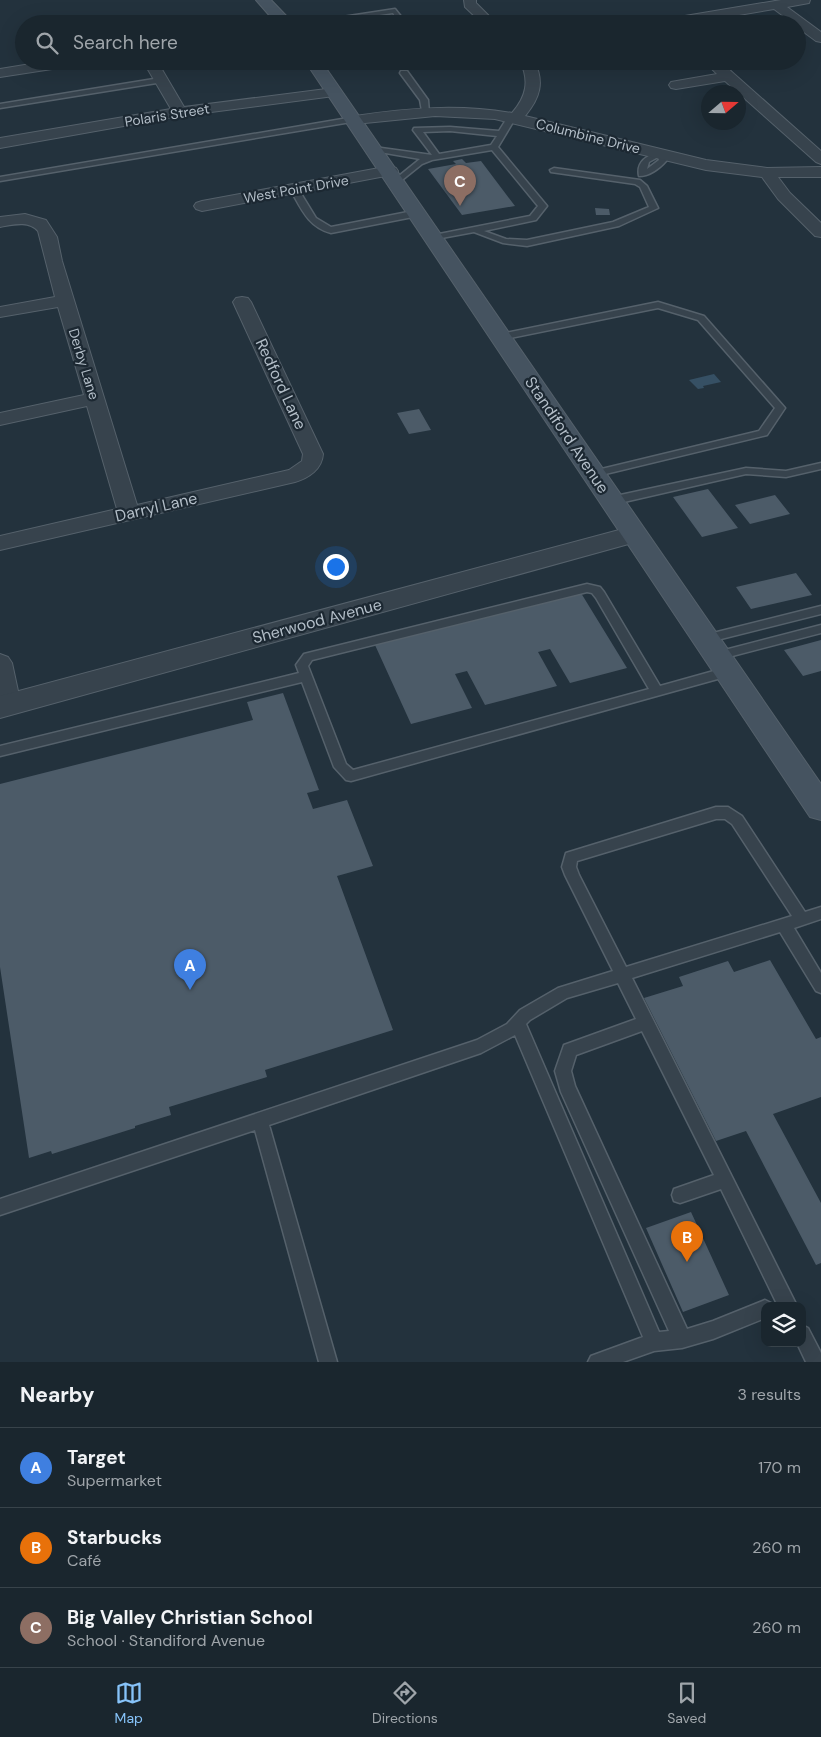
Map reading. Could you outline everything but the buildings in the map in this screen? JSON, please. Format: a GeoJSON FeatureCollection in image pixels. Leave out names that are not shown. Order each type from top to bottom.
{"type":"FeatureCollection","features":[{"type":"Feature","properties":{"kind":"main road"},"geometry":{"type":"LineString","coordinates":[[263,0],[278,15]]}},
{"type":"Feature","properties":{"kind":"main road"},"geometry":{"type":"LineString","coordinates":[[278,0],[284,15]]}},
{"type":"Feature","properties":{"kind":"main road","name":"Standiford Avenue"},"geometry":{"type":"LineString","coordinates":[[319,70],[821,808]]}},
{"type":"Feature","properties":{"kind":"street"},"geometry":{"type":"LineString","coordinates":[[470,0],[470,4],[482,15]]}},
{"type":"Feature","properties":{"kind":"street"},"geometry":{"type":"LineString","coordinates":[[712,15],[804,0]]}},
{"type":"Feature","properties":{"kind":"street"},"geometry":{"type":"LineString","coordinates":[[777,4],[791,15]]}},
{"type":"Feature","properties":{"kind":"street"},"geometry":{"type":"LineString","coordinates":[[806,26],[821,38]]}},
{"type":"Feature","properties":{"kind":"street"},"geometry":{"type":"LineString","coordinates":[[0,73],[20,70]]}},
{"type":"Feature","properties":{"kind":"street"},"geometry":{"type":"LineString","coordinates":[[155,70],[180,112]]}},
{"type":"Feature","properties":{"kind":"street"},"geometry":{"type":"LineString","coordinates":[[513,117],[525,108],[535,87],[531,70]]}},
{"type":"Feature","properties":{"kind":"street"},"geometry":{"type":"LineString","coordinates":[[721,70],[821,159]]}},
{"type":"Feature","properties":{"kind":"street"},"geometry":{"type":"LineString","coordinates":[[676,85],[728,76]]}},
{"type":"Feature","properties":{"kind":"street","name":"Polaris Street"},"geometry":{"type":"LineString","coordinates":[[0,143],[180,112],[334,92]]}},
{"type":"Feature","properties":{"kind":"street","name":"Columbine Drive"},"geometry":{"type":"LineString","coordinates":[[354,120],[426,111],[467,111],[513,117],[706,165],[767,173],[821,172]]}},
{"type":"Feature","properties":{"kind":"street"},"geometry":{"type":"LineString","coordinates":[[767,173],[784,196],[821,232]]}},
{"type":"Feature","properties":{"kind":"street","name":"West Point Drive"},"geometry":{"type":"LineString","coordinates":[[202,206],[294,189],[393,177]]}},
{"type":"Feature","properties":{"kind":"street","name":"Derby Lane"},"geometry":{"type":"LineString","coordinates":[[0,222],[15,219],[34,220],[43,224],[46,229],[52,248],[53,262],[129,513]]}},
{"type":"Feature","properties":{"kind":"street"},"geometry":{"type":"LineString","coordinates":[[0,312],[65,300]]}},
{"type":"Feature","properties":{"kind":"street","name":"Redford Lane"},"geometry":{"type":"LineString","coordinates":[[242,302],[313,454],[313,459],[309,466]]}},
{"type":"Feature","properties":{"kind":"street"},"geometry":{"type":"LineString","coordinates":[[0,419],[94,399]]}},
{"type":"Feature","properties":{"kind":"street","name":"Darryl Lane"},"geometry":{"type":"LineString","coordinates":[[0,543],[295,475],[309,466]]}},
{"type":"Feature","properties":{"kind":"street","name":"Sherwood Avenue"},"geometry":{"type":"LineString","coordinates":[[5,706],[634,534]]}},
{"type":"Feature","properties":{"kind":"street"},"geometry":{"type":"LineString","coordinates":[[0,663],[5,706]]}},
{"type":"Feature","properties":{"kind":"lane"},"geometry":{"type":"LineString","coordinates":[[366,15],[395,11],[398,15]]}},
{"type":"Feature","properties":{"kind":"lane"},"geometry":{"type":"LineString","coordinates":[[404,73],[424,100],[426,111]]}},
{"type":"Feature","properties":{"kind":"lane"},"geometry":{"type":"LineString","coordinates":[[0,106],[160,80]]}},
{"type":"Feature","properties":{"kind":"lane"},"geometry":{"type":"LineString","coordinates":[[374,149],[411,156],[434,157],[494,147],[513,117]]}},
{"type":"Feature","properties":{"kind":"lane"},"geometry":{"type":"LineString","coordinates":[[0,180],[354,120]]}},
{"type":"Feature","properties":{"kind":"lane"},"geometry":{"type":"LineString","coordinates":[[434,157],[417,130],[450,129],[502,134]]}},
{"type":"Feature","properties":{"kind":"lane"},"geometry":{"type":"LineString","coordinates":[[434,238],[533,218],[543,206],[494,147]]}},
{"type":"Feature","properties":{"kind":"lane"},"geometry":{"type":"LineString","coordinates":[[637,182],[642,174],[642,166],[650,156],[660,154]]}},
{"type":"Feature","properties":{"kind":"lane"},"geometry":{"type":"LineString","coordinates":[[393,177],[434,157]]}},
{"type":"Feature","properties":{"kind":"lane"},"geometry":{"type":"LineString","coordinates":[[474,230],[497,240],[527,243],[616,224],[654,208],[643,186],[637,182],[554,170]]}},
{"type":"Feature","properties":{"kind":"lane"},"geometry":{"type":"LineString","coordinates":[[294,189],[313,221],[325,229],[340,228],[418,213]]}},
{"type":"Feature","properties":{"kind":"lane"},"geometry":{"type":"LineString","coordinates":[[501,337],[658,305],[701,318],[780,408],[764,433],[593,474]]}},
{"type":"Feature","properties":{"kind":"lane"},"geometry":{"type":"LineString","coordinates":[[611,500],[746,471],[786,474],[821,466]]}},
{"type":"Feature","properties":{"kind":"lane"},"geometry":{"type":"LineString","coordinates":[[657,691],[600,595],[596,590],[587,588],[308,657],[302,665],[342,767],[351,776],[657,691],[717,656],[821,610]]}},
{"type":"Feature","properties":{"kind":"lane"},"geometry":{"type":"LineString","coordinates":[[717,656],[821,629]]}},
{"type":"Feature","properties":{"kind":"lane"},"geometry":{"type":"LineString","coordinates":[[0,751],[306,676]]}},
{"type":"Feature","properties":{"kind":"lane"},"geometry":{"type":"LineString","coordinates":[[781,1302],[725,1179],[569,868],[571,858],[716,813],[728,813],[737,820],[802,919]]}},
{"type":"Feature","properties":{"kind":"lane"},"geometry":{"type":"LineString","coordinates":[[0,1207],[481,1046],[512,1029],[525,1014],[563,993],[821,913]]}},
{"type":"Feature","properties":{"kind":"lane"},"geometry":{"type":"LineString","coordinates":[[784,925],[821,986]]}},
{"type":"Feature","properties":{"kind":"lane"},"geometry":{"type":"LineString","coordinates":[[518,1023],[654,1342]]}},
{"type":"Feature","properties":{"kind":"lane"},"geometry":{"type":"LineString","coordinates":[[646,1023],[570,1050],[563,1071],[567,1087],[682,1338]]}},
{"type":"Feature","properties":{"kind":"lane"},"geometry":{"type":"LineString","coordinates":[[260,1120],[328,1362]]}},
{"type":"Feature","properties":{"kind":"lane"},"geometry":{"type":"LineString","coordinates":[[680,1195],[725,1179]]}},
{"type":"Feature","properties":{"kind":"lane"},"geometry":{"type":"LineString","coordinates":[[597,1362],[654,1342],[682,1338],[713,1330],[761,1311]]}},
{"type":"Feature","properties":{"kind":"lane"},"geometry":{"type":"LineString","coordinates":[[806,1342],[816,1362]]}},
{"type":"Feature","properties":{"kind":"water"},"geometry":{"type":"Polygon","coordinates":[[[714,374],[721,382],[703,386],[704,388],[698,389],[689,380],[714,374]]]}},
{"type":"Feature","properties":{"kind":"place","name":"Big Valley Christian School"},"geometry":{"type":"Point","coordinates":[460,206]}},
{"type":"Feature","properties":{"kind":"place","name":"Target"},"geometry":{"type":"Point","coordinates":[190,990]}},
{"type":"Feature","properties":{"kind":"place","name":"Starbucks"},"geometry":{"type":"Point","coordinates":[687,1262]}}]}
